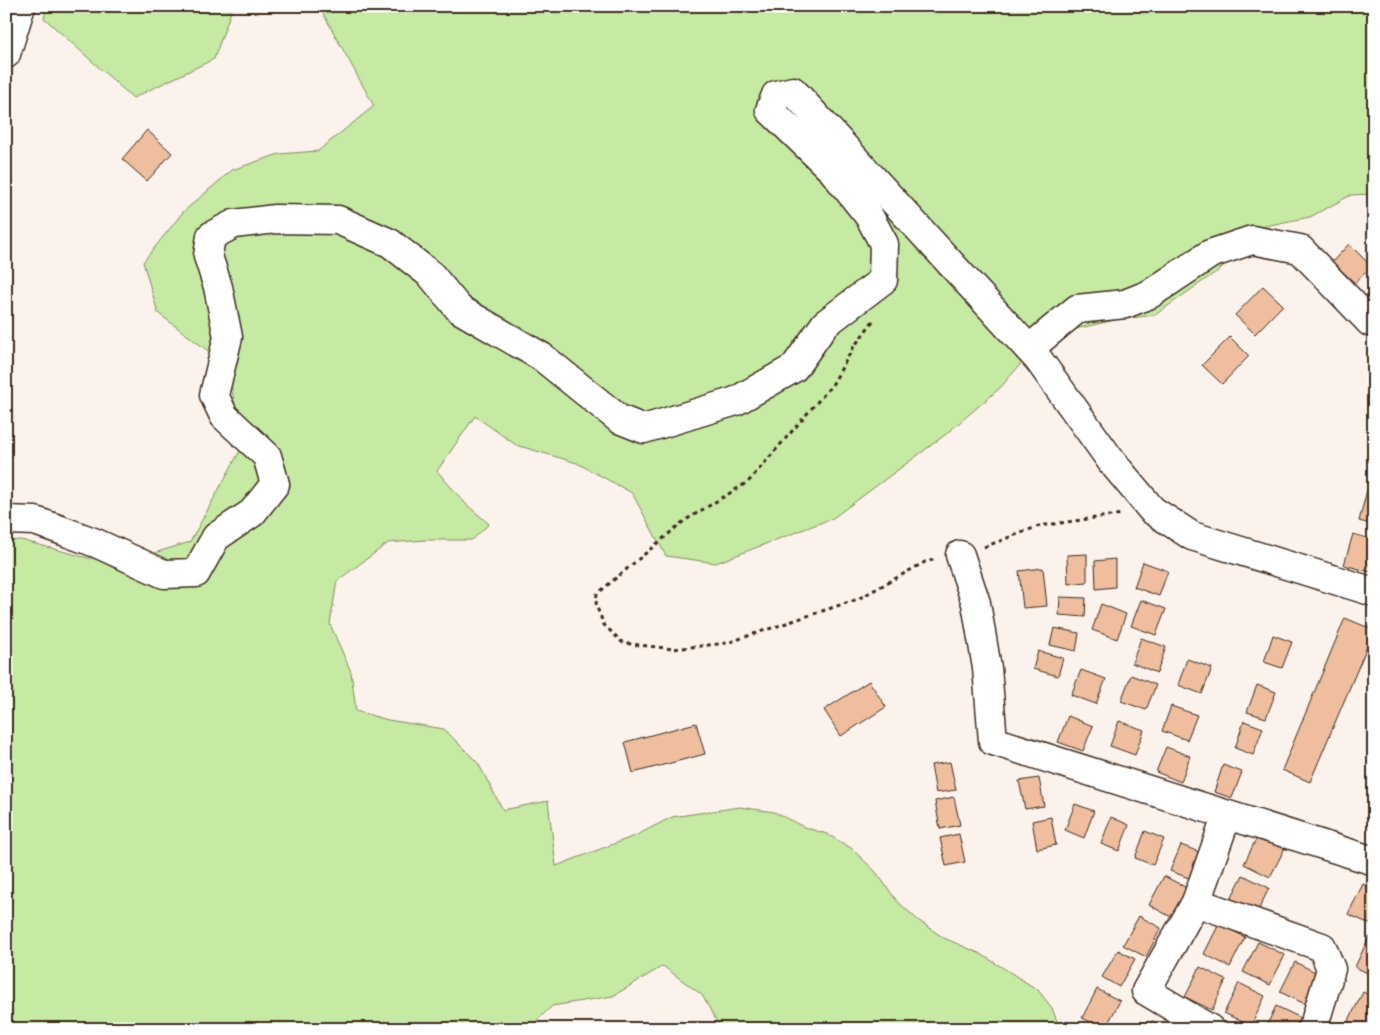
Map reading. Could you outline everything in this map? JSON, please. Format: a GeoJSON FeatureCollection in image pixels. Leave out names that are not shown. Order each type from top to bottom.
{"type":"FeatureCollection","features":[{"type":"Feature","properties":{"kind":"street"},"geometry":{"type":"LineString","coordinates":[[6,54],[21,6]]}},
{"type":"Feature","properties":{"kind":"street"},"geometry":{"type":"LineString","coordinates":[[6,520],[35,521],[58,528],[164,574],[196,573],[216,537],[252,513],[275,484],[268,456],[224,416],[214,395],[228,337],[218,287],[208,256],[211,236],[234,224],[275,219],[338,220],[390,243],[432,275],[459,310],[542,357],[619,419],[644,429],[736,400],[794,368],[825,324],[883,280],[884,244],[870,216],[833,171],[770,110],[776,94],[793,91],[1029,349],[1112,462],[1152,510],[1192,536],[1374,592]]}},
{"type":"Feature","properties":{"kind":"street"},"geometry":{"type":"LineString","coordinates":[[1029,349],[1077,309],[1125,304],[1150,294],[1210,254],[1252,240],[1300,249],[1370,322],[1374,322]]}},
{"type":"Feature","properties":{"kind":"street"},"geometry":{"type":"LineString","coordinates":[[960,555],[976,603],[987,668],[993,741],[1374,861]]}},
{"type":"Feature","properties":{"kind":"street"},"geometry":{"type":"LineString","coordinates":[[1210,1029],[1146,991],[1196,902],[1227,815]]}},
{"type":"Feature","properties":{"kind":"street"},"geometry":{"type":"LineString","coordinates":[[1196,902],[1322,947],[1331,968],[1315,1022],[1311,1029]]}},
{"type":"Feature","properties":{"kind":"path"},"geometry":{"type":"LineString","coordinates":[[876,318],[853,348],[832,385],[748,482],[684,521],[597,594],[596,605],[604,625],[623,643],[672,649],[727,643],[858,599],[924,562],[960,555],[1039,526],[1152,510]]}},
{"type":"Feature","properties":{"kind":"green space"},"geometry":{"type":"Polygon","coordinates":[[[47,6],[233,6],[214,59],[133,98],[44,18],[47,6]]]}},
{"type":"Feature","properties":{"kind":"green space"},"geometry":{"type":"Polygon","coordinates":[[[319,6],[1374,6],[1374,194],[1351,195],[1310,217],[1265,226],[1219,270],[1155,315],[1115,320],[1045,336],[1000,388],[945,435],[833,518],[716,563],[666,556],[632,493],[577,463],[516,445],[475,416],[437,471],[465,503],[489,524],[472,540],[425,540],[388,543],[337,581],[330,624],[351,672],[356,711],[388,720],[444,729],[478,763],[503,810],[548,801],[556,866],[637,835],[672,817],[740,807],[774,812],[804,827],[827,834],[851,848],[876,872],[897,901],[918,920],[944,938],[981,954],[1038,990],[1052,1008],[1060,1029],[721,1029],[702,995],[663,966],[613,996],[552,1006],[528,1029],[6,1029],[6,541],[21,540],[88,558],[135,559],[190,542],[242,447],[228,366],[158,313],[143,262],[183,212],[232,170],[279,154],[318,151],[374,106],[319,6]]]}},
{"type":"Feature","properties":{"kind":"building"},"geometry":{"type":"Polygon","coordinates":[[[147,130],[172,153],[147,181],[122,159],[147,130]]]}},
{"type":"Feature","properties":{"kind":"building"},"geometry":{"type":"Polygon","coordinates":[[[1349,244],[1371,266],[1355,283],[1332,262],[1349,244]]]}},
{"type":"Feature","properties":{"kind":"building"},"geometry":{"type":"Polygon","coordinates":[[[1263,286],[1283,305],[1255,334],[1235,315],[1263,286]]]}},
{"type":"Feature","properties":{"kind":"building"},"geometry":{"type":"Polygon","coordinates":[[[1230,337],[1249,356],[1222,384],[1202,365],[1230,337]]]}},
{"type":"Feature","properties":{"kind":"building"},"geometry":{"type":"Polygon","coordinates":[[[1367,490],[1374,492],[1374,525],[1359,521],[1367,490]]]}},
{"type":"Feature","properties":{"kind":"building"},"geometry":{"type":"Polygon","coordinates":[[[1353,534],[1374,540],[1374,563],[1371,572],[1344,565],[1353,534]]]}},
{"type":"Feature","properties":{"kind":"building"},"geometry":{"type":"Polygon","coordinates":[[[1087,554],[1087,582],[1068,584],[1067,555],[1087,554]]]}},
{"type":"Feature","properties":{"kind":"building"},"geometry":{"type":"Polygon","coordinates":[[[1115,559],[1115,587],[1096,589],[1095,561],[1115,559]]]}},
{"type":"Feature","properties":{"kind":"building"},"geometry":{"type":"Polygon","coordinates":[[[1143,562],[1168,571],[1159,596],[1134,587],[1143,562]]]}},
{"type":"Feature","properties":{"kind":"building"},"geometry":{"type":"Polygon","coordinates":[[[1043,568],[1047,606],[1023,608],[1019,571],[1043,568]]]}},
{"type":"Feature","properties":{"kind":"building"},"geometry":{"type":"Polygon","coordinates":[[[1060,597],[1086,598],[1085,617],[1059,615],[1060,597]]]}},
{"type":"Feature","properties":{"kind":"building"},"geometry":{"type":"Polygon","coordinates":[[[1141,600],[1166,609],[1156,635],[1131,626],[1141,600]]]}},
{"type":"Feature","properties":{"kind":"building"},"geometry":{"type":"Polygon","coordinates":[[[1101,604],[1126,614],[1117,639],[1092,630],[1101,604]]]}},
{"type":"Feature","properties":{"kind":"building"},"geometry":{"type":"Polygon","coordinates":[[[1345,618],[1374,630],[1310,782],[1282,770],[1345,618]]]}},
{"type":"Feature","properties":{"kind":"building"},"geometry":{"type":"Polygon","coordinates":[[[1054,628],[1079,633],[1076,651],[1050,645],[1054,628]]]}},
{"type":"Feature","properties":{"kind":"building"},"geometry":{"type":"Polygon","coordinates":[[[1273,635],[1292,642],[1282,668],[1264,662],[1273,635]]]}},
{"type":"Feature","properties":{"kind":"building"},"geometry":{"type":"Polygon","coordinates":[[[1141,638],[1166,647],[1157,673],[1132,663],[1141,638]]]}},
{"type":"Feature","properties":{"kind":"building"},"geometry":{"type":"Polygon","coordinates":[[[1038,651],[1063,658],[1058,676],[1033,669],[1038,651]]]}},
{"type":"Feature","properties":{"kind":"building"},"geometry":{"type":"Polygon","coordinates":[[[1187,659],[1212,668],[1202,694],[1178,685],[1187,659]]]}},
{"type":"Feature","properties":{"kind":"building"},"geometry":{"type":"Polygon","coordinates":[[[1081,670],[1106,679],[1096,704],[1071,695],[1081,670]]]}},
{"type":"Feature","properties":{"kind":"building"},"geometry":{"type":"Polygon","coordinates":[[[1131,675],[1156,685],[1146,710],[1121,701],[1131,675]]]}},
{"type":"Feature","properties":{"kind":"building"},"geometry":{"type":"Polygon","coordinates":[[[869,681],[886,707],[841,736],[824,710],[869,681]]]}},
{"type":"Feature","properties":{"kind":"building"},"geometry":{"type":"Polygon","coordinates":[[[1257,685],[1276,692],[1266,718],[1247,712],[1257,685]]]}},
{"type":"Feature","properties":{"kind":"building"},"geometry":{"type":"Polygon","coordinates":[[[1171,706],[1197,715],[1187,740],[1162,731],[1171,706]]]}},
{"type":"Feature","properties":{"kind":"building"},"geometry":{"type":"Polygon","coordinates":[[[1068,716],[1093,726],[1083,751],[1058,742],[1068,716]]]}},
{"type":"Feature","properties":{"kind":"building"},"geometry":{"type":"Polygon","coordinates":[[[1119,721],[1144,730],[1135,755],[1110,746],[1119,721]]]}},
{"type":"Feature","properties":{"kind":"building"},"geometry":{"type":"Polygon","coordinates":[[[1244,721],[1263,728],[1253,755],[1235,748],[1244,721]]]}},
{"type":"Feature","properties":{"kind":"building"},"geometry":{"type":"Polygon","coordinates":[[[696,723],[705,754],[633,773],[625,742],[696,723]]]}},
{"type":"Feature","properties":{"kind":"building"},"geometry":{"type":"Polygon","coordinates":[[[1166,747],[1190,756],[1181,782],[1156,772],[1166,747]]]}},
{"type":"Feature","properties":{"kind":"building"},"geometry":{"type":"Polygon","coordinates":[[[950,762],[956,790],[936,793],[931,765],[950,762]]]}},
{"type":"Feature","properties":{"kind":"building"},"geometry":{"type":"Polygon","coordinates":[[[1223,765],[1242,772],[1232,798],[1214,792],[1223,765]]]}},
{"type":"Feature","properties":{"kind":"building"},"geometry":{"type":"Polygon","coordinates":[[[1039,778],[1044,806],[1025,809],[1019,781],[1039,778]]]}},
{"type":"Feature","properties":{"kind":"building"},"geometry":{"type":"Polygon","coordinates":[[[954,797],[960,825],[940,829],[935,801],[954,797]]]}},
{"type":"Feature","properties":{"kind":"building"},"geometry":{"type":"Polygon","coordinates":[[[1075,804],[1094,811],[1084,838],[1065,830],[1075,804]]]}},
{"type":"Feature","properties":{"kind":"building"},"geometry":{"type":"Polygon","coordinates":[[[1051,817],[1056,845],[1037,849],[1032,821],[1051,817]]]}},
{"type":"Feature","properties":{"kind":"building"},"geometry":{"type":"Polygon","coordinates":[[[1111,817],[1129,825],[1119,851],[1101,844],[1111,817]]]}},
{"type":"Feature","properties":{"kind":"building"},"geometry":{"type":"Polygon","coordinates":[[[1145,831],[1164,839],[1153,865],[1135,858],[1145,831]]]}},
{"type":"Feature","properties":{"kind":"building"},"geometry":{"type":"Polygon","coordinates":[[[959,834],[965,862],[946,866],[940,838],[959,834]]]}},
{"type":"Feature","properties":{"kind":"building"},"geometry":{"type":"Polygon","coordinates":[[[1258,835],[1285,848],[1270,877],[1244,864],[1258,835]]]}},
{"type":"Feature","properties":{"kind":"building"},"geometry":{"type":"Polygon","coordinates":[[[1181,845],[1199,852],[1189,878],[1170,871],[1181,845]]]}},
{"type":"Feature","properties":{"kind":"building"},"geometry":{"type":"Polygon","coordinates":[[[1243,875],[1269,888],[1255,917],[1228,904],[1243,875]]]}},
{"type":"Feature","properties":{"kind":"building"},"geometry":{"type":"Polygon","coordinates":[[[1164,876],[1187,888],[1171,917],[1149,905],[1164,876]]]}},
{"type":"Feature","properties":{"kind":"building"},"geometry":{"type":"Polygon","coordinates":[[[1363,884],[1374,889],[1374,926],[1348,914],[1363,884]]]}},
{"type":"Feature","properties":{"kind":"building"},"geometry":{"type":"Polygon","coordinates":[[[1139,916],[1161,928],[1146,957],[1123,945],[1139,916]]]}},
{"type":"Feature","properties":{"kind":"building"},"geometry":{"type":"Polygon","coordinates":[[[1219,924],[1245,937],[1230,967],[1204,954],[1219,924]]]}},
{"type":"Feature","properties":{"kind":"building"},"geometry":{"type":"Polygon","coordinates":[[[1369,937],[1374,939],[1374,976],[1355,967],[1369,937]]]}},
{"type":"Feature","properties":{"kind":"building"},"geometry":{"type":"Polygon","coordinates":[[[1258,942],[1285,955],[1270,985],[1243,972],[1258,942]]]}},
{"type":"Feature","properties":{"kind":"building"},"geometry":{"type":"Polygon","coordinates":[[[1118,950],[1135,959],[1119,987],[1102,977],[1118,950]]]}},
{"type":"Feature","properties":{"kind":"building"},"geometry":{"type":"Polygon","coordinates":[[[1295,962],[1321,975],[1307,1005],[1280,992],[1295,962]]]}},
{"type":"Feature","properties":{"kind":"building"},"geometry":{"type":"Polygon","coordinates":[[[1200,967],[1226,980],[1212,1010],[1185,997],[1200,967]]]}},
{"type":"Feature","properties":{"kind":"building"},"geometry":{"type":"Polygon","coordinates":[[[1239,983],[1265,996],[1251,1026],[1224,1013],[1239,983]]]}},
{"type":"Feature","properties":{"kind":"building"},"geometry":{"type":"Polygon","coordinates":[[[1097,989],[1120,1001],[1105,1029],[1082,1018],[1097,989]]]}},
{"type":"Feature","properties":{"kind":"building"},"geometry":{"type":"Polygon","coordinates":[[[1363,992],[1374,997],[1374,1029],[1363,1029],[1348,1022],[1363,992]]]}},
{"type":"Feature","properties":{"kind":"building"},"geometry":{"type":"Polygon","coordinates":[[[1276,1006],[1303,1019],[1298,1029],[1265,1029],[1276,1006]]]}},
{"type":"Feature","properties":{"kind":"building"},"geometry":{"type":"Polygon","coordinates":[[[1152,1021],[1167,1029],[1147,1029],[1152,1021]]]}}]}
